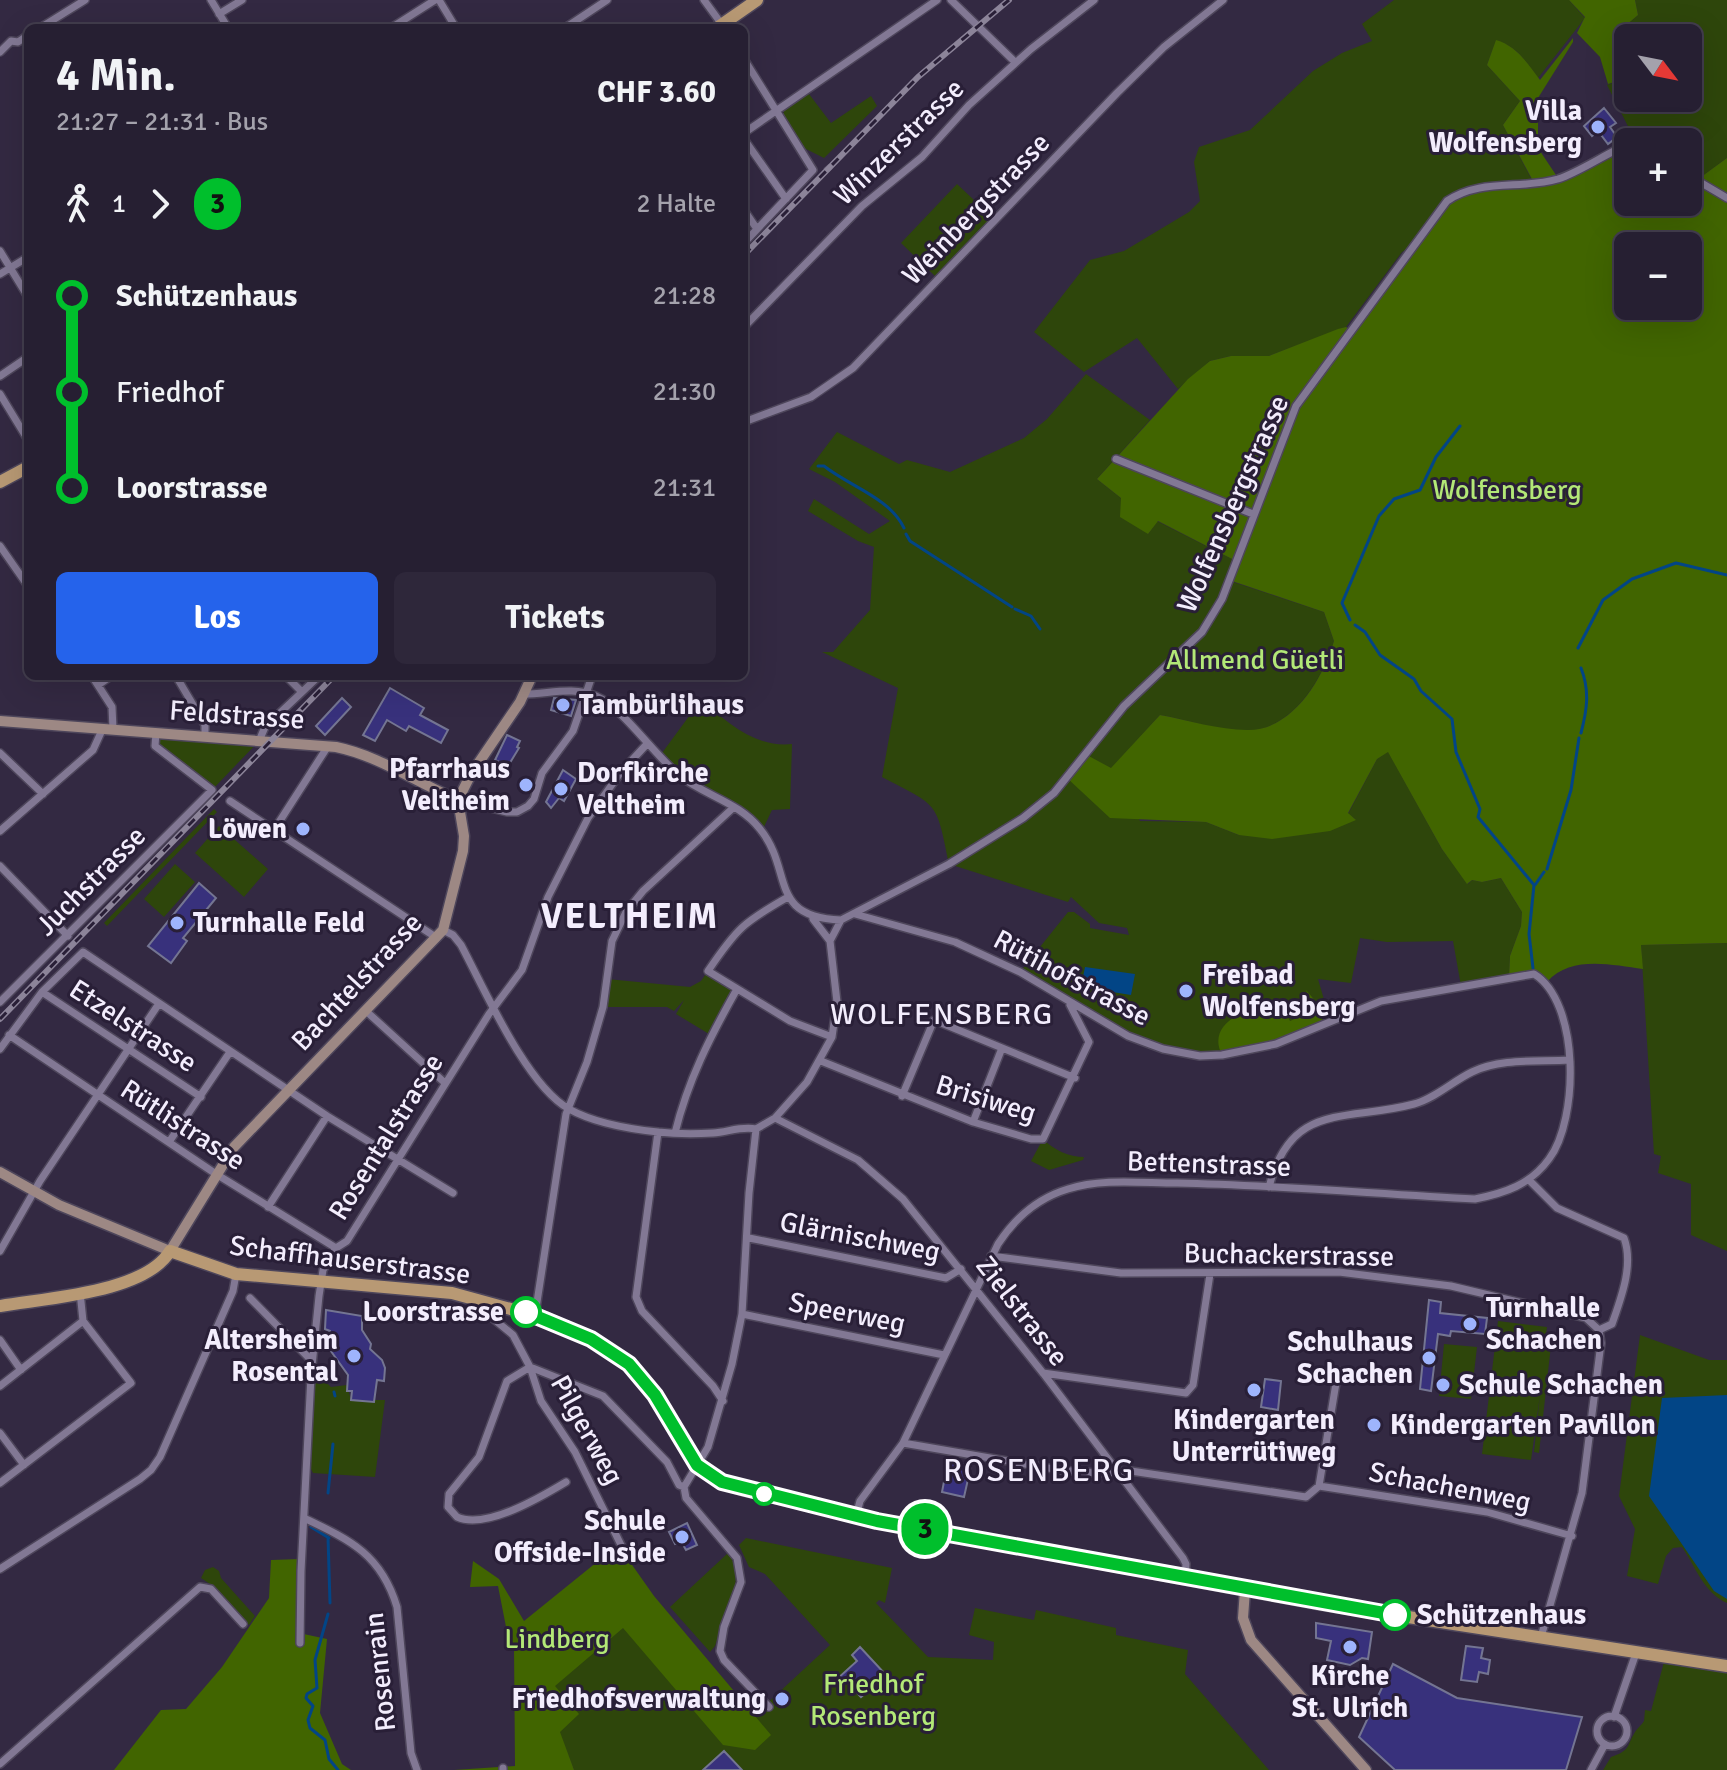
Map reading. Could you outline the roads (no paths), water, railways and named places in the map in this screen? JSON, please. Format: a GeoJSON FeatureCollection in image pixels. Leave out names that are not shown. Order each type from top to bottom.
{"type":"FeatureCollection","features":[{"type":"Feature","properties":{"kind":"main road"},"geometry":{"type":"LineString","coordinates":[[725,24],[757,0]]}},
{"type":"Feature","properties":{"kind":"main road"},"geometry":{"type":"LineString","coordinates":[[0,482],[24,469]]}},
{"type":"Feature","properties":{"kind":"main road"},"geometry":{"type":"LineString","coordinates":[[0,1306],[128,1281],[159,1265],[170,1251]]}},
{"type":"Feature","properties":{"kind":"main road","name":"Schaffhauserstrasse"},"geometry":{"type":"LineString","coordinates":[[170,1251],[236,1274],[435,1291],[485,1300],[535,1315],[591,1339],[629,1364],[655,1395],[697,1465],[711,1476],[742,1489],[856,1516],[1245,1590],[1727,1666]]}},
{"type":"Feature","properties":{"kind":"street"},"geometry":{"type":"LineString","coordinates":[[46,24],[85,0]]}},
{"type":"Feature","properties":{"kind":"street"},"geometry":{"type":"LineString","coordinates":[[211,0],[225,24]]}},
{"type":"Feature","properties":{"kind":"street"},"geometry":{"type":"LineString","coordinates":[[219,14],[242,0]]}},
{"type":"Feature","properties":{"kind":"street"},"geometry":{"type":"LineString","coordinates":[[571,24],[607,0]]}},
{"type":"Feature","properties":{"kind":"street"},"geometry":{"type":"LineString","coordinates":[[704,0],[719,24]]}},
{"type":"Feature","properties":{"kind":"street"},"geometry":{"type":"LineString","coordinates":[[748,133],[937,0]]}},
{"type":"Feature","properties":{"kind":"street"},"geometry":{"type":"LineString","coordinates":[[951,0],[1015,62]]}},
{"type":"Feature","properties":{"kind":"street","name":"Winzerstrasse"},"geometry":{"type":"LineString","coordinates":[[748,323],[862,206],[922,157],[969,105],[1015,62],[1094,0]]}},
{"type":"Feature","properties":{"kind":"street","name":"Weinbergstrasse"},"geometry":{"type":"LineString","coordinates":[[748,421],[811,397],[853,368],[1117,93],[1164,47],[1223,0]]}},
{"type":"Feature","properties":{"kind":"street"},"geometry":{"type":"LineString","coordinates":[[398,24],[441,1],[454,24]]}},
{"type":"Feature","properties":{"kind":"street"},"geometry":{"type":"LineString","coordinates":[[0,52],[11,41],[18,42],[24,38]]}},
{"type":"Feature","properties":{"kind":"street"},"geometry":{"type":"LineString","coordinates":[[748,65],[813,170],[748,239]]}},
{"type":"Feature","properties":{"kind":"street"},"geometry":{"type":"LineString","coordinates":[[748,142],[786,199]]}},
{"type":"Feature","properties":{"kind":"street","name":"Wolfensbergstrasse"},"geometry":{"type":"LineString","coordinates":[[841,920],[949,864],[1023,818],[1054,793],[1124,706],[1185,651],[1210,621],[1222,599],[1296,406],[1447,201],[1460,192],[1489,185],[1557,179],[1614,151]]}},
{"type":"Feature","properties":{"kind":"street"},"geometry":{"type":"LineString","coordinates":[[1702,183],[1727,198]]}},
{"type":"Feature","properties":{"kind":"street"},"geometry":{"type":"LineString","coordinates":[[748,216],[757,229]]}},
{"type":"Feature","properties":{"kind":"street"},"geometry":{"type":"LineString","coordinates":[[0,251],[24,291]]}},
{"type":"Feature","properties":{"kind":"street"},"geometry":{"type":"LineString","coordinates":[[0,274],[24,259]]}},
{"type":"Feature","properties":{"kind":"street"},"geometry":{"type":"LineString","coordinates":[[0,376],[24,360]]}},
{"type":"Feature","properties":{"kind":"street"},"geometry":{"type":"LineString","coordinates":[[0,394],[24,433]]}},
{"type":"Feature","properties":{"kind":"street"},"geometry":{"type":"LineString","coordinates":[[1116,459],[1253,514]]}},
{"type":"Feature","properties":{"kind":"street"},"geometry":{"type":"LineString","coordinates":[[0,546],[24,580]]}},
{"type":"Feature","properties":{"kind":"street"},"geometry":{"type":"LineString","coordinates":[[0,831],[93,750],[108,729],[113,710],[95,680]]}},
{"type":"Feature","properties":{"kind":"street"},"geometry":{"type":"LineString","coordinates":[[98,685],[105,680]]}},
{"type":"Feature","properties":{"kind":"street"},"geometry":{"type":"LineString","coordinates":[[178,680],[205,725],[205,736]]}},
{"type":"Feature","properties":{"kind":"street"},"geometry":{"type":"LineString","coordinates":[[290,680],[302,692]]}},
{"type":"Feature","properties":{"kind":"street"},"geometry":{"type":"LineString","coordinates":[[259,741],[265,727],[315,680]]}},
{"type":"Feature","properties":{"kind":"street"},"geometry":{"type":"LineString","coordinates":[[530,680],[458,800],[507,812],[517,812],[528,806],[534,799],[542,773],[573,731],[590,680]]}},
{"type":"Feature","properties":{"kind":"street"},"geometry":{"type":"LineString","coordinates":[[230,801],[440,934],[453,935],[542,1084],[569,1109],[628,1127],[658,1132],[712,1133],[747,1127],[756,1129],[775,1118],[821,1061],[832,1037],[837,1017],[837,989],[830,941],[813,919],[788,897],[762,831],[734,807],[694,786],[646,745],[604,700],[585,693],[555,690],[524,694]]}},
{"type":"Feature","properties":{"kind":"street","name":"Feldstrasse"},"geometry":{"type":"LineString","coordinates":[[0,721],[328,746],[354,751],[458,800]]}},
{"type":"Feature","properties":{"kind":"street","name":"Juchstrasse"},"geometry":{"type":"LineString","coordinates":[[0,1002],[212,790],[155,746],[156,733]]}},
{"type":"Feature","properties":{"kind":"street","name":"Rosentalstrasse"},"geometry":{"type":"LineString","coordinates":[[300,1643],[312,1361],[320,1282],[336,1248],[347,1241],[494,1007],[522,970],[548,897],[588,818],[614,780],[646,745]]}},
{"type":"Feature","properties":{"kind":"street"},"geometry":{"type":"LineString","coordinates":[[274,830],[328,746]]}},
{"type":"Feature","properties":{"kind":"street"},"geometry":{"type":"LineString","coordinates":[[0,753],[43,794]]}},
{"type":"Feature","properties":{"kind":"street","name":"Bachtelstrasse"},"geometry":{"type":"LineString","coordinates":[[170,1251],[234,1147],[440,934],[463,851],[464,836],[458,800]]}},
{"type":"Feature","properties":{"kind":"street"},"geometry":{"type":"LineString","coordinates":[[535,1315],[569,1109],[603,1007],[612,941],[626,912],[643,891],[734,807]]}},
{"type":"Feature","properties":{"kind":"street"},"geometry":{"type":"LineString","coordinates":[[0,866],[68,936]]}},
{"type":"Feature","properties":{"kind":"street"},"geometry":{"type":"LineString","coordinates":[[788,897],[747,921],[733,935],[708,971],[790,1021],[832,1037]]}},
{"type":"Feature","properties":{"kind":"street","name":"Rütihofstrasse"},"geometry":{"type":"LineString","coordinates":[[855,914],[955,942],[1020,972],[1128,1036],[1163,1049],[1200,1056],[1222,1055],[1276,1044],[1381,1001],[1534,974],[1547,982]]}},
{"type":"Feature","properties":{"kind":"street"},"geometry":{"type":"LineString","coordinates":[[813,919],[841,920],[830,941]]}},
{"type":"Feature","properties":{"kind":"street"},"geometry":{"type":"LineString","coordinates":[[0,1049],[42,992],[83,952],[287,1090],[453,1193]]}},
{"type":"Feature","properties":{"kind":"street","name":"Bettenstrasse"},"geometry":{"type":"LineString","coordinates":[[856,1516],[860,1501],[903,1443],[975,1288],[1004,1234],[1023,1213],[1047,1197],[1068,1189],[1123,1183],[1269,1187],[1475,1199],[1503,1193],[1529,1180],[1550,1158],[1564,1131],[1568,1103],[1569,1060],[1563,1012],[1547,982]]}},
{"type":"Feature","properties":{"kind":"street"},"geometry":{"type":"LineString","coordinates":[[675,1133],[683,1098],[701,1053],[737,989]]}},
{"type":"Feature","properties":{"kind":"street","name":"Etzelstrasse"},"geometry":{"type":"LineString","coordinates":[[42,992],[201,1097]]}},
{"type":"Feature","properties":{"kind":"street","name":"Brisiweg"},"geometry":{"type":"LineString","coordinates":[[821,1061],[973,1122],[1031,1139],[1043,1139],[1075,1078],[1089,1042],[1069,1003]]}},
{"type":"Feature","properties":{"kind":"street"},"geometry":{"type":"LineString","coordinates":[[0,1251],[33,1192],[158,1005]]}},
{"type":"Feature","properties":{"kind":"street"},"geometry":{"type":"LineString","coordinates":[[366,1011],[445,1083]]}},
{"type":"Feature","properties":{"kind":"street"},"geometry":{"type":"LineString","coordinates":[[902,1096],[932,1021],[1075,1078]]}},
{"type":"Feature","properties":{"kind":"street","name":"Rütlistrasse"},"geometry":{"type":"LineString","coordinates":[[9,1035],[216,1174],[336,1248]]}},
{"type":"Feature","properties":{"kind":"street"},"geometry":{"type":"LineString","coordinates":[[973,1122],[1002,1048]]}},
{"type":"Feature","properties":{"kind":"street"},"geometry":{"type":"LineString","coordinates":[[169,1142],[230,1052]]}},
{"type":"Feature","properties":{"kind":"street"},"geometry":{"type":"LineString","coordinates":[[1269,1187],[1287,1144],[1313,1122],[1417,1104],[1473,1071],[1492,1065],[1569,1060]]}},
{"type":"Feature","properties":{"kind":"street"},"geometry":{"type":"LineString","coordinates":[[268,1207],[327,1116]]}},
{"type":"Feature","properties":{"kind":"street","name":"Zielstrasse"},"geometry":{"type":"LineString","coordinates":[[775,1118],[827,1143],[885,1181],[961,1269],[1183,1558],[1185,1578]]}},
{"type":"Feature","properties":{"kind":"street"},"geometry":{"type":"LineString","coordinates":[[756,1129],[742,1314],[723,1401],[708,1447],[684,1487],[686,1498],[732,1550],[740,1568],[740,1587],[721,1639],[722,1655],[769,1707]]}},
{"type":"Feature","properties":{"kind":"street"},"geometry":{"type":"LineString","coordinates":[[658,1132],[636,1297],[642,1311],[713,1386],[723,1401]]}},
{"type":"Feature","properties":{"kind":"street","name":"Schaffhauserstrasse"},"geometry":{"type":"LineString","coordinates":[[0,1172],[33,1192],[170,1251]]}},
{"type":"Feature","properties":{"kind":"street"},"geometry":{"type":"LineString","coordinates":[[1529,1180],[1557,1208],[1624,1238],[1628,1248],[1621,1295],[1612,1324],[1599,1330],[1601,1343],[1591,1432],[1572,1536],[1541,1637]]}},
{"type":"Feature","properties":{"kind":"street","name":"Glärnischweg"},"geometry":{"type":"LineString","coordinates":[[749,1238],[946,1278],[961,1269]]}},
{"type":"Feature","properties":{"kind":"street","name":"Buchackerstrasse"},"geometry":{"type":"LineString","coordinates":[[991,1256],[1121,1273],[1339,1272],[1451,1286],[1558,1309],[1586,1318],[1599,1330]]}},
{"type":"Feature","properties":{"kind":"street"},"geometry":{"type":"LineString","coordinates":[[0,1569],[140,1479],[155,1466],[204,1361],[233,1291],[236,1274]]}},
{"type":"Feature","properties":{"kind":"street"},"geometry":{"type":"LineString","coordinates":[[1043,1373],[1186,1393],[1193,1385],[1210,1274]]}},
{"type":"Feature","properties":{"kind":"street"},"geometry":{"type":"LineString","coordinates":[[0,1483],[131,1383],[83,1321],[80,1292]]}},
{"type":"Feature","properties":{"kind":"street"},"geometry":{"type":"LineString","coordinates":[[250,1298],[312,1361]]}},
{"type":"Feature","properties":{"kind":"street","name":"Pilgerweg"},"geometry":{"type":"LineString","coordinates":[[485,1300],[484,1311],[513,1335],[530,1367],[541,1401],[575,1452],[622,1547]]}},
{"type":"Feature","properties":{"kind":"street","name":"Speerweg"},"geometry":{"type":"LineString","coordinates":[[742,1314],[944,1355]]}},
{"type":"Feature","properties":{"kind":"street"},"geometry":{"type":"LineString","coordinates":[[0,1386],[83,1321]]}},
{"type":"Feature","properties":{"kind":"street"},"geometry":{"type":"LineString","coordinates":[[0,1340],[21,1370]]}},
{"type":"Feature","properties":{"kind":"street"},"geometry":{"type":"LineString","coordinates":[[566,1482],[515,1509],[474,1520],[457,1517],[448,1507],[449,1494],[479,1457],[507,1381],[530,1367],[582,1385],[612,1404],[667,1462],[679,1485],[684,1487]]}},
{"type":"Feature","properties":{"kind":"street"},"geometry":{"type":"LineString","coordinates":[[1319,1486],[1338,1371]]}},
{"type":"Feature","properties":{"kind":"street"},"geometry":{"type":"LineString","coordinates":[[0,1433],[24,1465]]}},
{"type":"Feature","properties":{"kind":"street","name":"Schachenweg"},"geometry":{"type":"LineString","coordinates":[[903,1443],[1060,1470],[1131,1471],[1306,1497],[1319,1486],[1487,1512],[1572,1536]]}},
{"type":"Feature","properties":{"kind":"street","name":"Rosenrain"},"geometry":{"type":"LineString","coordinates":[[304,1518],[368,1554],[392,1589],[397,1607],[411,1753],[417,1770]]}},
{"type":"Feature","properties":{"kind":"street"},"geometry":{"type":"LineString","coordinates":[[0,1764],[200,1587],[211,1589],[243,1624]]}},
{"type":"Feature","properties":{"kind":"street"},"geometry":{"type":"LineString","coordinates":[[1245,1590],[1243,1618],[1251,1640],[1366,1770]]}},
{"type":"Feature","properties":{"kind":"street"},"geometry":{"type":"LineString","coordinates":[[1614,1717],[1636,1653]]}},
{"type":"Feature","properties":{"kind":"street"},"geometry":{"type":"LineString","coordinates":[[1614,1717],[1625,1725],[1624,1738],[1613,1746],[1605,1744],[1599,1738],[1598,1726],[1604,1719],[1614,1717]]}},
{"type":"Feature","properties":{"kind":"street"},"geometry":{"type":"LineString","coordinates":[[1591,1770],[1605,1744]]}},
{"type":"Feature","properties":{"kind":"water"},"geometry":{"type":"Polygon","coordinates":[[[1085,967],[1135,974],[1131,995],[1081,987],[1085,967]]]}},
{"type":"Feature","properties":{"kind":"water"},"geometry":{"type":"Polygon","coordinates":[[[1727,1395],[1727,1599],[1714,1591],[1649,1496],[1662,1398],[1727,1395]]]}},
{"type":"Feature","properties":{"kind":"waterway"},"geometry":{"type":"LineString","coordinates":[[1350,620],[1342,603],[1379,516],[1394,499],[1420,490],[1436,457],[1460,426]]}},
{"type":"Feature","properties":{"kind":"waterway"},"geometry":{"type":"LineString","coordinates":[[818,466],[824,466],[879,500],[904,528]]}},
{"type":"Feature","properties":{"kind":"waterway"},"geometry":{"type":"LineString","coordinates":[[906,534],[910,541],[1012,607]]}},
{"type":"Feature","properties":{"kind":"waterway"},"geometry":{"type":"LineString","coordinates":[[1578,648],[1603,600],[1632,579],[1676,563],[1727,575]]}},
{"type":"Feature","properties":{"kind":"waterway"},"geometry":{"type":"LineString","coordinates":[[1015,609],[1031,616],[1040,629]]}},
{"type":"Feature","properties":{"kind":"waterway"},"geometry":{"type":"LineString","coordinates":[[1355,625],[1365,632],[1380,655],[1414,679],[1421,691],[1452,719],[1456,752],[1480,809],[1478,817],[1534,885],[1529,934],[1533,968]]}},
{"type":"Feature","properties":{"kind":"waterway"},"geometry":{"type":"LineString","coordinates":[[1581,668],[1587,700],[1581,733]]}},
{"type":"Feature","properties":{"kind":"waterway"},"geometry":{"type":"LineString","coordinates":[[1547,869],[1571,790],[1579,738]]}},
{"type":"Feature","properties":{"kind":"waterway"},"geometry":{"type":"LineString","coordinates":[[1535,885],[1544,872]]}},
{"type":"Feature","properties":{"kind":"waterway"},"geometry":{"type":"LineString","coordinates":[[334,1392],[335,1396]]}},
{"type":"Feature","properties":{"kind":"waterway"},"geometry":{"type":"LineString","coordinates":[[328,1493],[333,1444]]}},
{"type":"Feature","properties":{"kind":"waterway"},"geometry":{"type":"LineString","coordinates":[[311,1527],[329,1538]]}},
{"type":"Feature","properties":{"kind":"waterway"},"geometry":{"type":"LineString","coordinates":[[328,1537],[330,1603]]}},
{"type":"Feature","properties":{"kind":"waterway"},"geometry":{"type":"LineString","coordinates":[[328,1614],[315,1660],[317,1688],[306,1698],[313,1706],[308,1720],[310,1728],[325,1740],[329,1759],[338,1770]]}},
{"type":"Feature","properties":{"kind":"tunnel"},"geometry":{"type":"LineString","coordinates":[[826,166],[830,171]]}},
{"type":"Feature","properties":{"kind":"railway"},"geometry":{"type":"LineString","coordinates":[[748,251],[918,77],[1009,0]]}},
{"type":"Feature","properties":{"kind":"railway"},"geometry":{"type":"LineString","coordinates":[[0,1019],[330,680]]}},
{"type":"Feature","properties":{"kind":"place","name":"Villa Wolfensberg"},"geometry":{"type":"Point","coordinates":[1598,127]}},
{"type":"Feature","properties":{"kind":"place","name":"Tambürlihaus"},"geometry":{"type":"Point","coordinates":[563,705]}},
{"type":"Feature","properties":{"kind":"place","name":"Pfarrhaus Veltheim"},"geometry":{"type":"Point","coordinates":[526,785]}},
{"type":"Feature","properties":{"kind":"place","name":"Dorfkirche Veltheim"},"geometry":{"type":"Point","coordinates":[561,789]}},
{"type":"Feature","properties":{"kind":"place","name":"Löwen"},"geometry":{"type":"Point","coordinates":[303,829]}},
{"type":"Feature","properties":{"kind":"place","name":"Turnhalle Feld"},"geometry":{"type":"Point","coordinates":[177,923]}},
{"type":"Feature","properties":{"kind":"place","name":"Freibad Wolfensberg"},"geometry":{"type":"Point","coordinates":[1186,991]}},
{"type":"Feature","properties":{"kind":"place","name":"Loorstrasse"},"geometry":{"type":"Point","coordinates":[526,1312]}},
{"type":"Feature","properties":{"kind":"place","name":"Turnhalle Schachen"},"geometry":{"type":"Point","coordinates":[1470,1324]}},
{"type":"Feature","properties":{"kind":"place","name":"Altersheim Rosental"},"geometry":{"type":"Point","coordinates":[354,1356]}},
{"type":"Feature","properties":{"kind":"place","name":"Schulhaus Schachen"},"geometry":{"type":"Point","coordinates":[1429,1358]}},
{"type":"Feature","properties":{"kind":"place","name":"Schule Schachen"},"geometry":{"type":"Point","coordinates":[1443,1385]}},
{"type":"Feature","properties":{"kind":"place","name":"Kindergarten Unterrütiweg"},"geometry":{"type":"Point","coordinates":[1254,1390]}},
{"type":"Feature","properties":{"kind":"place","name":"Kindergarten Pavillon"},"geometry":{"type":"Point","coordinates":[1374,1425]}},
{"type":"Feature","properties":{"kind":"place","name":"Schule Offside-Inside"},"geometry":{"type":"Point","coordinates":[682,1537]}},
{"type":"Feature","properties":{"kind":"place","name":"Schützenhaus"},"geometry":{"type":"Point","coordinates":[1395,1615]}},
{"type":"Feature","properties":{"kind":"place","name":"Kirche St. Ulrich"},"geometry":{"type":"Point","coordinates":[1350,1647]}},
{"type":"Feature","properties":{"kind":"place","name":"Friedhofsverwaltung"},"geometry":{"type":"Point","coordinates":[782,1699]}},
{"type":"Feature","properties":{"kind":"district","name":"VELTHEIM"},"geometry":{"type":"Point","coordinates":[630,916]}},
{"type":"Feature","properties":{"kind":"district","name":"WOLFENSBERG"},"geometry":{"type":"Point","coordinates":[942,1014]}},
{"type":"Feature","properties":{"kind":"district","name":"ROSENBERG"},"geometry":{"type":"Point","coordinates":[1039,1470]}},
{"type":"Feature","properties":{"kind":"park label","name":"Wolfensberg"},"geometry":{"type":"Point","coordinates":[1507,490]}},
{"type":"Feature","properties":{"kind":"park label","name":"Allmend Güetli"},"geometry":{"type":"Point","coordinates":[1255,660]}},
{"type":"Feature","properties":{"kind":"park label","name":"Lindberg"},"geometry":{"type":"Point","coordinates":[557,1639]}},
{"type":"Feature","properties":{"kind":"park label","name":"Friedhof Rosenberg"},"geometry":{"type":"Point","coordinates":[873,1700]}}]}
